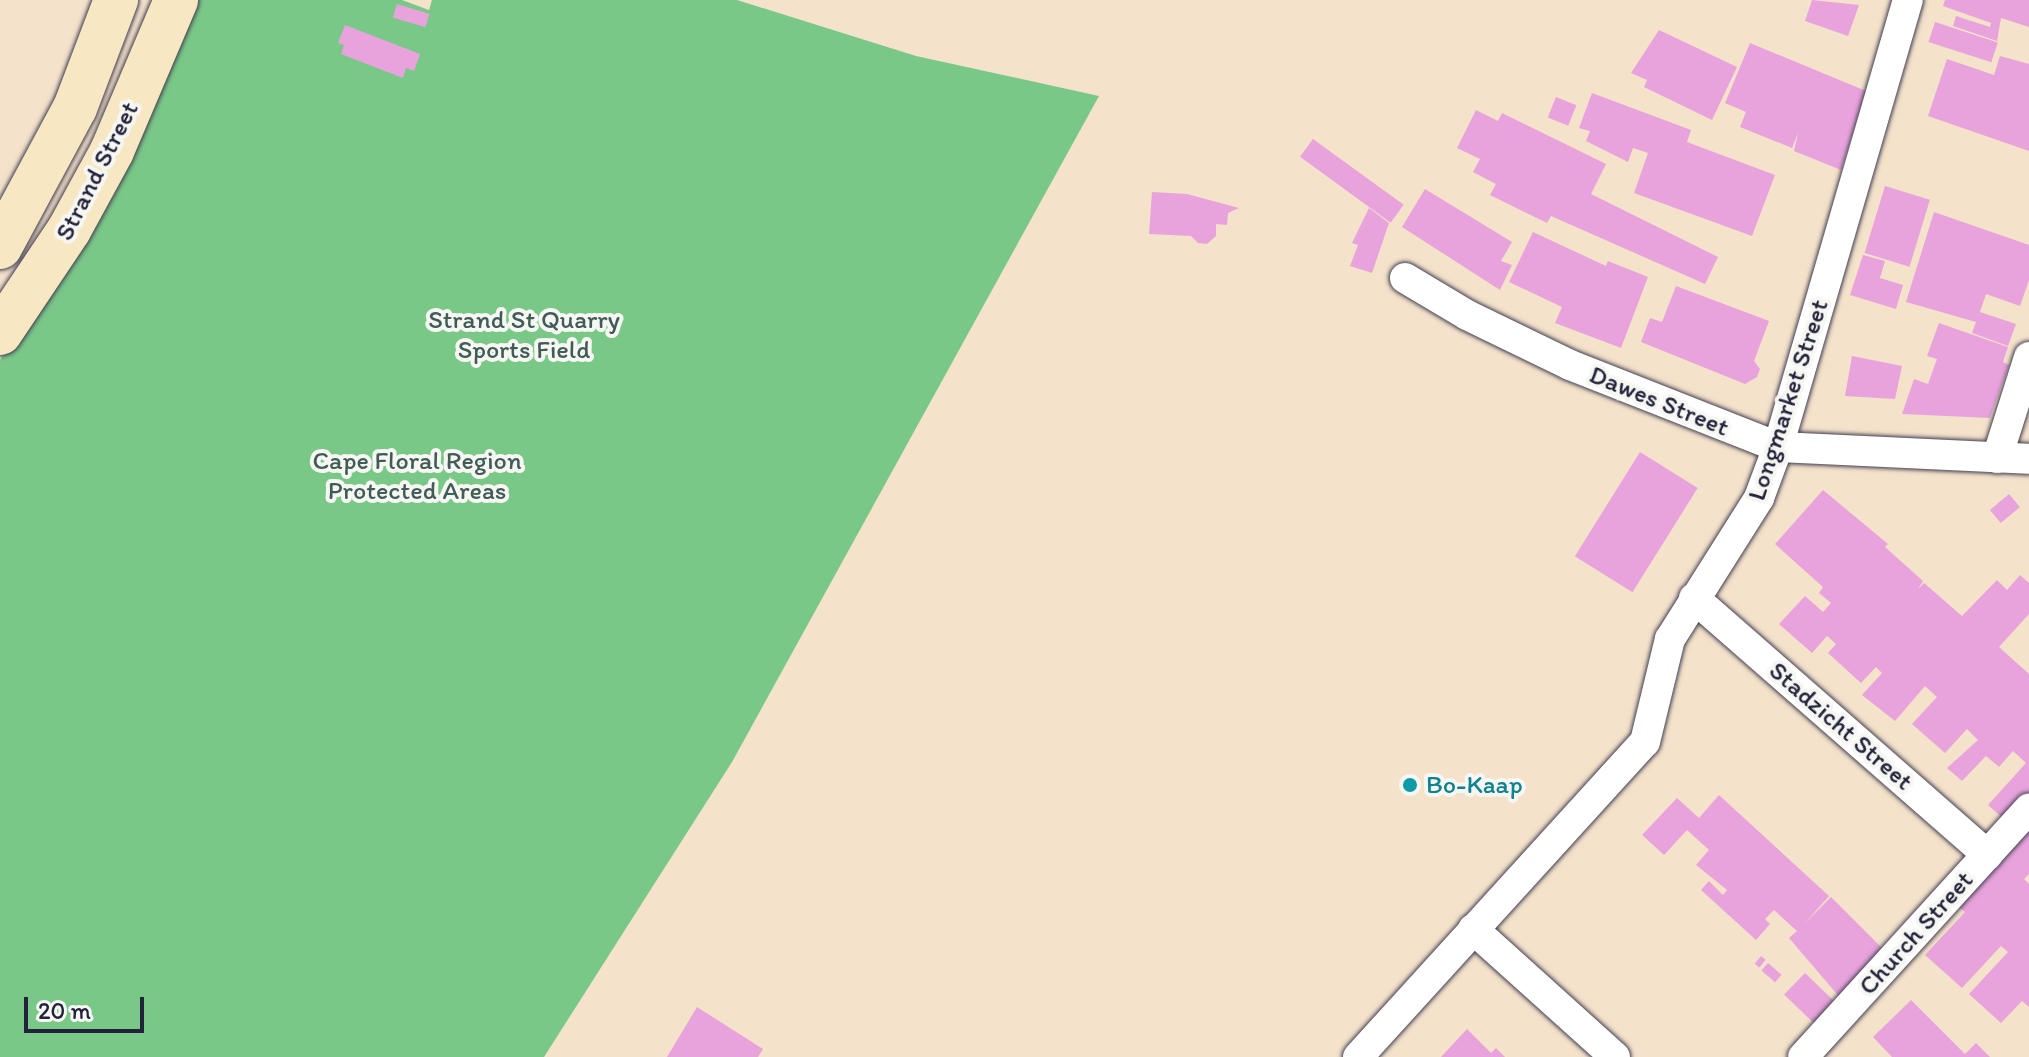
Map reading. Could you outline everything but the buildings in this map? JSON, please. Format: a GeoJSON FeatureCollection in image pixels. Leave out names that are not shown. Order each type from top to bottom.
{"type":"FeatureCollection","features":[{"type":"Feature","properties":{"kind":"street","name":"Strand Street"},"geometry":{"type":"LineString","coordinates":[[0,247],[75,108],[116,0]]}},
{"type":"Feature","properties":{"kind":"street","name":"Strand Street"},"geometry":{"type":"LineString","coordinates":[[0,333],[69,230],[112,151],[176,0]]}},
{"type":"Feature","properties":{"kind":"street","name":"Longmarket Street"},"geometry":{"type":"LineString","coordinates":[[1358,1057],[1473,929],[1637,756],[1645,742],[1670,639],[1759,498],[1778,447],[1908,0]]}},
{"type":"Feature","properties":{"kind":"street","name":"Dawes Street"},"geometry":{"type":"LineString","coordinates":[[1405,278],[1467,315],[1570,365],[1778,447],[2029,459]]}},
{"type":"Feature","properties":{"kind":"street"},"geometry":{"type":"LineString","coordinates":[[1997,458],[2029,357]]}},
{"type":"Feature","properties":{"kind":"street","name":"Stadzicht Street"},"geometry":{"type":"LineString","coordinates":[[1694,598],[1988,855]]}},
{"type":"Feature","properties":{"kind":"street","name":"Church Street"},"geometry":{"type":"LineString","coordinates":[[1803,1057],[2029,809]]}},
{"type":"Feature","properties":{"kind":"street"},"geometry":{"type":"LineString","coordinates":[[1473,929],[1615,1057]]}},
{"type":"Feature","properties":{"kind":"green space","name":"Cape Floral Region Protected Areas"},"geometry":{"type":"Polygon","coordinates":[[[195,0],[402,0],[429,10],[432,0],[737,0],[916,56],[1099,96],[732,762],[544,1057],[0,1057],[0,360],[97,210],[195,0]]]}},
{"type":"Feature","properties":{"kind":"place","name":"Bo-Kaap"},"geometry":{"type":"Point","coordinates":[1410,785]}},
{"type":"Feature","properties":{"kind":"park label","name":"Strand St Quarry Sports Field"},"geometry":{"type":"Point","coordinates":[524,335]}}]}
